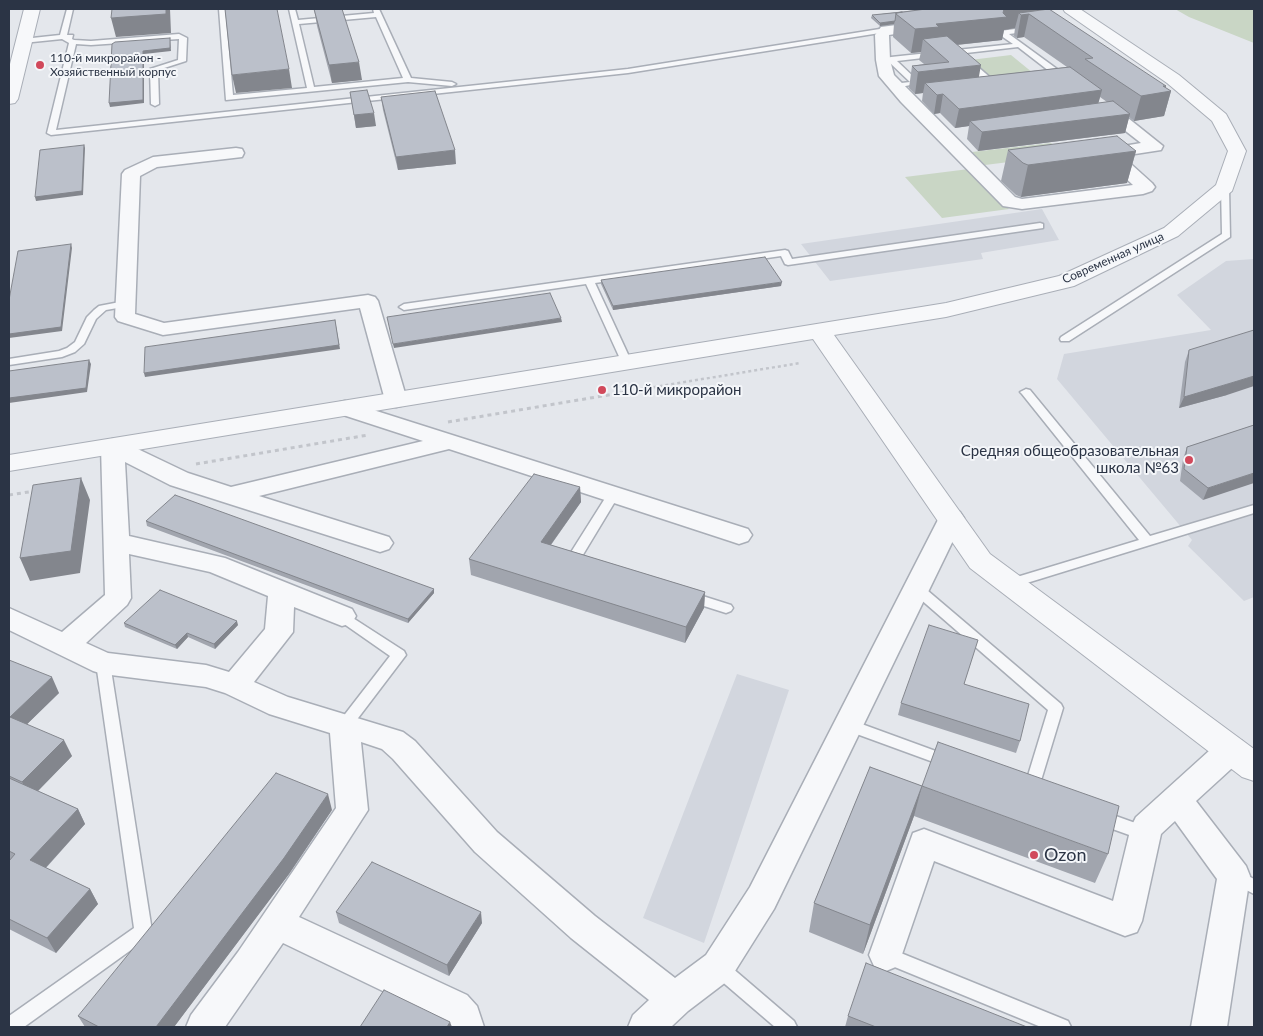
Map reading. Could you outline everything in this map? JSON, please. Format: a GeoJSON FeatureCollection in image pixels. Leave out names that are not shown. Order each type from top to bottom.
{"type":"FeatureCollection","features":[{"type":"Feature","properties":{"kind":"street"},"geometry":{"type":"LineString","coordinates":[[10,93],[32,9]]}},
{"type":"Feature","properties":{"kind":"street"},"geometry":{"type":"LineString","coordinates":[[1070,9],[1172,78],[1220,118],[1237,151],[1225,187]]}},
{"type":"Feature","properties":{"kind":"street"},"geometry":{"type":"LineString","coordinates":[[944,23],[886,30],[882,34],[887,59],[887,76],[1009,202],[1015,204],[1143,189],[1146,186],[1109,154]]}},
{"type":"Feature","properties":{"kind":"street"},"geometry":{"type":"LineString","coordinates":[[1082,117],[1108,110],[1155,146],[1082,158]]}},
{"type":"Feature","properties":{"kind":"street"},"geometry":{"type":"LineString","coordinates":[[944,136],[964,134]]}},
{"type":"Feature","properties":{"kind":"street"},"geometry":{"type":"LineString","coordinates":[[236,153],[153,162],[131,174],[125,317],[162,329],[368,302],[396,400]]}},
{"type":"Feature","properties":{"kind":"street"},"geometry":{"type":"LineString","coordinates":[[979,172],[998,169]]}},
{"type":"Feature","properties":{"kind":"street","name":"Современная улица"},"geometry":{"type":"LineString","coordinates":[[9,463],[946,310],[1066,281],[1172,232],[1225,187]]}},
{"type":"Feature","properties":{"kind":"street"},"geometry":{"type":"LineString","coordinates":[[819,331],[980,561],[1012,583],[1243,758],[1177,800],[1148,827],[1125,921],[924,843],[886,955]]}},
{"type":"Feature","properties":{"kind":"street"},"geometry":{"type":"LineString","coordinates":[[345,408],[739,535]]}},
{"type":"Feature","properties":{"kind":"street"},"geometry":{"type":"LineString","coordinates":[[231,496],[450,442]]}},
{"type":"Feature","properties":{"kind":"street"},"geometry":{"type":"LineString","coordinates":[[65,645],[118,598],[114,446],[179,479],[380,543]]}},
{"type":"Feature","properties":{"kind":"street"},"geometry":{"type":"LineString","coordinates":[[646,1027],[675,999],[718,967],[762,898],[951,518]]}},
{"type":"Feature","properties":{"kind":"street"},"geometry":{"type":"LineString","coordinates":[[116,542],[216,564],[342,616]]}},
{"type":"Feature","properties":{"kind":"street"},"geometry":{"type":"LineString","coordinates":[[235,685],[279,632],[282,591]]}},
{"type":"Feature","properties":{"kind":"street"},"geometry":{"type":"LineString","coordinates":[[9,618],[103,663],[206,676],[235,685],[279,706],[392,740],[404,750],[486,842],[583,927],[675,999]]}},
{"type":"Feature","properties":{"kind":"street"},"geometry":{"type":"LineString","coordinates":[[204,1027],[352,810],[344,726]]}},
{"type":"Feature","properties":{"kind":"street"},"geometry":{"type":"LineString","coordinates":[[1177,800],[1244,882],[1210,1027]]}},
{"type":"Feature","properties":{"kind":"street"},"geometry":{"type":"LineString","coordinates":[[276,923],[454,1007],[464,1018],[466,1027]]}},
{"type":"Feature","properties":{"kind":"lane"},"geometry":{"type":"LineString","coordinates":[[63,37],[70,9]]}},
{"type":"Feature","properties":{"kind":"lane"},"geometry":{"type":"LineString","coordinates":[[222,9],[229,98],[408,80],[482,86]]}},
{"type":"Feature","properties":{"kind":"lane"},"geometry":{"type":"LineString","coordinates":[[292,9],[311,90]]}},
{"type":"Feature","properties":{"kind":"lane"},"geometry":{"type":"LineString","coordinates":[[296,22],[378,12],[408,80]]}},
{"type":"Feature","properties":{"kind":"lane"},"geometry":{"type":"LineString","coordinates":[[1038,28],[1003,33],[1075,86]]}},
{"type":"Feature","properties":{"kind":"lane"},"geometry":{"type":"LineString","coordinates":[[73,42],[51,133],[628,71],[886,30]]}},
{"type":"Feature","properties":{"kind":"lane"},"geometry":{"type":"LineString","coordinates":[[23,41],[108,33]]}},
{"type":"Feature","properties":{"kind":"lane"},"geometry":{"type":"LineString","coordinates":[[63,37],[73,42],[91,43],[171,35],[183,38],[182,61],[154,69],[155,104]]}},
{"type":"Feature","properties":{"kind":"lane"},"geometry":{"type":"LineString","coordinates":[[887,59],[1018,45]]}},
{"type":"Feature","properties":{"kind":"lane"},"geometry":{"type":"LineString","coordinates":[[955,52],[1002,88],[988,90]]}},
{"type":"Feature","properties":{"kind":"lane"},"geometry":{"type":"LineString","coordinates":[[1050,83],[1068,81]]}},
{"type":"Feature","properties":{"kind":"lane"},"geometry":{"type":"LineString","coordinates":[[1065,339],[1227,235],[1225,187]]}},
{"type":"Feature","properties":{"kind":"lane"},"geometry":{"type":"LineString","coordinates":[[404,307],[784,253],[788,262],[1040,226]]}},
{"type":"Feature","properties":{"kind":"lane"},"geometry":{"type":"LineString","coordinates":[[589,280],[626,363]]}},
{"type":"Feature","properties":{"kind":"lane"},"geometry":{"type":"LineString","coordinates":[[9,362],[62,354],[71,350],[78,344],[92,317],[103,308],[125,304]]}},
{"type":"Feature","properties":{"kind":"lane"},"geometry":{"type":"LineString","coordinates":[[1026,392],[1148,542]]}},
{"type":"Feature","properties":{"kind":"lane"},"geometry":{"type":"LineString","coordinates":[[591,566],[572,560],[613,495]]}},
{"type":"Feature","properties":{"kind":"lane"},"geometry":{"type":"LineString","coordinates":[[1012,583],[1254,509]]}},
{"type":"Feature","properties":{"kind":"lane"},"geometry":{"type":"LineString","coordinates":[[916,588],[1056,708],[1031,792]]}},
{"type":"Feature","properties":{"kind":"lane"},"geometry":{"type":"LineString","coordinates":[[681,594],[726,608]]}},
{"type":"Feature","properties":{"kind":"lane"},"geometry":{"type":"LineString","coordinates":[[342,616],[398,655],[344,726]]}},
{"type":"Feature","properties":{"kind":"lane"},"geometry":{"type":"LineString","coordinates":[[9,1027],[143,931],[103,663]]}},
{"type":"Feature","properties":{"kind":"lane"},"geometry":{"type":"LineString","coordinates":[[848,724],[958,765]]}},
{"type":"Feature","properties":{"kind":"lane"},"geometry":{"type":"LineString","coordinates":[[1013,785],[1049,798]]}},
{"type":"Feature","properties":{"kind":"lane"},"geometry":{"type":"LineString","coordinates":[[1084,811],[1146,834]]}},
{"type":"Feature","properties":{"kind":"lane"},"geometry":{"type":"LineString","coordinates":[[886,955],[1062,1027]]}},
{"type":"Feature","properties":{"kind":"lane"},"geometry":{"type":"LineString","coordinates":[[718,967],[788,1027]]}},
{"type":"Feature","properties":{"kind":"shaded area"},"geometry":{"type":"Polygon","coordinates":[[[1042,209],[1059,240],[981,253],[983,259],[830,281],[801,244],[1042,209]]]}},
{"type":"Feature","properties":{"kind":"shaded area","name":"Средняя общеобразовательная школа №63"},"geometry":{"type":"Polygon","coordinates":[[[1254,259],[1254,597],[1244,601],[1188,546],[1192,540],[1057,379],[1064,354],[1211,330],[1177,295],[1226,261],[1254,259]]]}},
{"type":"Feature","properties":{"kind":"shaded area"},"geometry":{"type":"Polygon","coordinates":[[[737,674],[789,690],[704,943],[643,918],[737,674]]]}},
{"type":"Feature","properties":{"kind":"green space"},"geometry":{"type":"Polygon","coordinates":[[[1175,9],[1254,9],[1254,43],[1189,17],[1175,9]]]}},
{"type":"Feature","properties":{"kind":"green space"},"geometry":{"type":"Polygon","coordinates":[[[1011,55],[1033,73],[991,78],[970,60],[1011,55]]]}},
{"type":"Feature","properties":{"kind":"green space"},"geometry":{"type":"Polygon","coordinates":[[[1051,143],[1065,155],[985,165],[972,152],[1051,143]]]}},
{"type":"Feature","properties":{"kind":"green space"},"geometry":{"type":"Polygon","coordinates":[[[969,169],[1009,209],[942,218],[905,177],[969,169]]]}},
{"type":"Feature","properties":{"kind":"building"},"geometry":{"type":"Polygon","coordinates":[[[112,9],[166,9],[166,14],[111,18],[112,9]]]}},
{"type":"Feature","properties":{"kind":"building"},"geometry":{"type":"Polygon","coordinates":[[[225,9],[277,9],[289,69],[232,75],[225,9]]]}},
{"type":"Feature","properties":{"kind":"building"},"geometry":{"type":"Polygon","coordinates":[[[314,9],[342,9],[359,62],[329,65],[314,9]]]}},
{"type":"Feature","properties":{"kind":"building"},"geometry":{"type":"Polygon","coordinates":[[[926,9],[1004,9],[1003,13],[1007,17],[936,24],[939,27],[915,29],[896,14],[926,9]]]}},
{"type":"Feature","properties":{"kind":"building"},"geometry":{"type":"Polygon","coordinates":[[[1049,9],[1171,91],[1141,96],[1085,59],[1093,58],[1029,14],[1021,15],[1019,13],[1049,9]]]}},
{"type":"Feature","properties":{"kind":"building"},"geometry":{"type":"Polygon","coordinates":[[[902,12],[896,13],[895,21],[880,23],[872,15],[902,12]]]}},
{"type":"Feature","properties":{"kind":"building"},"geometry":{"type":"Polygon","coordinates":[[[947,36],[981,65],[918,72],[912,66],[949,62],[923,39],[947,36]]]}},
{"type":"Feature","properties":{"kind":"building"},"geometry":{"type":"Polygon","coordinates":[[[170,38],[170,48],[143,51],[143,100],[109,103],[112,44],[115,42],[170,38]]]}},
{"type":"Feature","properties":{"kind":"building"},"geometry":{"type":"Polygon","coordinates":[[[1070,67],[1102,90],[959,109],[943,94],[937,95],[925,83],[1070,67]]]}},
{"type":"Feature","properties":{"kind":"building"},"geometry":{"type":"Polygon","coordinates":[[[367,90],[374,113],[354,115],[350,92],[367,90]]]}},
{"type":"Feature","properties":{"kind":"building"},"geometry":{"type":"Polygon","coordinates":[[[435,91],[455,150],[396,157],[381,97],[435,91]]]}},
{"type":"Feature","properties":{"kind":"building"},"geometry":{"type":"Polygon","coordinates":[[[1113,101],[1130,114],[982,132],[970,121],[1113,101]]]}},
{"type":"Feature","properties":{"kind":"building"},"geometry":{"type":"Polygon","coordinates":[[[1117,136],[1136,151],[1028,165],[1008,150],[1117,136]]]}},
{"type":"Feature","properties":{"kind":"building"},"geometry":{"type":"Polygon","coordinates":[[[84,145],[82,191],[35,197],[40,150],[84,145]]]}},
{"type":"Feature","properties":{"kind":"building"},"geometry":{"type":"Polygon","coordinates":[[[71,244],[61,327],[9,334],[9,300],[18,251],[71,244]]]}},
{"type":"Feature","properties":{"kind":"building"},"geometry":{"type":"Polygon","coordinates":[[[765,257],[782,282],[613,306],[601,280],[765,257]]]}},
{"type":"Feature","properties":{"kind":"building"},"geometry":{"type":"Polygon","coordinates":[[[550,293],[561,318],[393,344],[387,317],[550,293]]]}},
{"type":"Feature","properties":{"kind":"building"},"geometry":{"type":"Polygon","coordinates":[[[335,320],[339,345],[144,373],[145,347],[335,320]]]}},
{"type":"Feature","properties":{"kind":"building"},"geometry":{"type":"Polygon","coordinates":[[[1254,330],[1254,376],[1184,397],[1189,350],[1254,330]]]}},
{"type":"Feature","properties":{"kind":"building"},"geometry":{"type":"Polygon","coordinates":[[[89,360],[86,388],[9,398],[9,371],[89,360]]]}},
{"type":"Feature","properties":{"kind":"building"},"geometry":{"type":"Polygon","coordinates":[[[1254,425],[1254,473],[1208,488],[1184,469],[1187,447],[1254,425]]]}},
{"type":"Feature","properties":{"kind":"building"},"geometry":{"type":"Polygon","coordinates":[[[534,474],[580,487],[541,542],[705,592],[686,627],[469,559],[534,474]]]}},
{"type":"Feature","properties":{"kind":"building"},"geometry":{"type":"Polygon","coordinates":[[[81,478],[71,551],[20,558],[33,485],[81,478]]]}},
{"type":"Feature","properties":{"kind":"building"},"geometry":{"type":"Polygon","coordinates":[[[175,495],[434,589],[408,619],[146,521],[175,495]]]}},
{"type":"Feature","properties":{"kind":"building"},"geometry":{"type":"Polygon","coordinates":[[[160,590],[237,621],[214,644],[187,633],[175,645],[124,623],[160,590]]]}},
{"type":"Feature","properties":{"kind":"building"},"geometry":{"type":"Polygon","coordinates":[[[929,625],[978,640],[964,684],[1029,704],[1020,741],[901,703],[929,625]]]}},
{"type":"Feature","properties":{"kind":"building"},"geometry":{"type":"Polygon","coordinates":[[[9,660],[52,677],[10,717],[64,740],[22,782],[9,776],[9,660]]]}},
{"type":"Feature","properties":{"kind":"building"},"geometry":{"type":"Polygon","coordinates":[[[938,742],[1119,806],[1108,854],[922,786],[938,742]]]}},
{"type":"Feature","properties":{"kind":"building"},"geometry":{"type":"Polygon","coordinates":[[[870,767],[922,786],[870,925],[814,903],[870,767]]]}},
{"type":"Feature","properties":{"kind":"building"},"geometry":{"type":"Polygon","coordinates":[[[276,773],[328,794],[284,858],[156,1027],[99,1027],[78,1016],[276,773]]]}},
{"type":"Feature","properties":{"kind":"building"},"geometry":{"type":"Polygon","coordinates":[[[9,778],[78,809],[30,860],[90,889],[47,938],[9,919],[9,861],[15,854],[9,851],[9,778]]]}},
{"type":"Feature","properties":{"kind":"building"},"geometry":{"type":"Polygon","coordinates":[[[372,862],[481,912],[447,965],[336,912],[372,862]]]}},
{"type":"Feature","properties":{"kind":"building"},"geometry":{"type":"Polygon","coordinates":[[[866,963],[1027,1027],[876,1027],[848,1016],[866,963]]]}},
{"type":"Feature","properties":{"kind":"building"},"geometry":{"type":"Polygon","coordinates":[[[384,990],[450,1022],[447,1027],[360,1027],[384,990]]]}},
{"type":"Feature","properties":{"kind":"place","name":"110-й микрорайон - Хозяйственный корпус"},"geometry":{"type":"Point","coordinates":[40,65]}},
{"type":"Feature","properties":{"kind":"place","name":"110-й микрорайон"},"geometry":{"type":"Point","coordinates":[602,390]}},
{"type":"Feature","properties":{"kind":"place","name":"Средняя общеобразовательная школа №63"},"geometry":{"type":"Point","coordinates":[1189,460]}},
{"type":"Feature","properties":{"kind":"place","name":"Ozon"},"geometry":{"type":"Point","coordinates":[1034,855]}}]}
